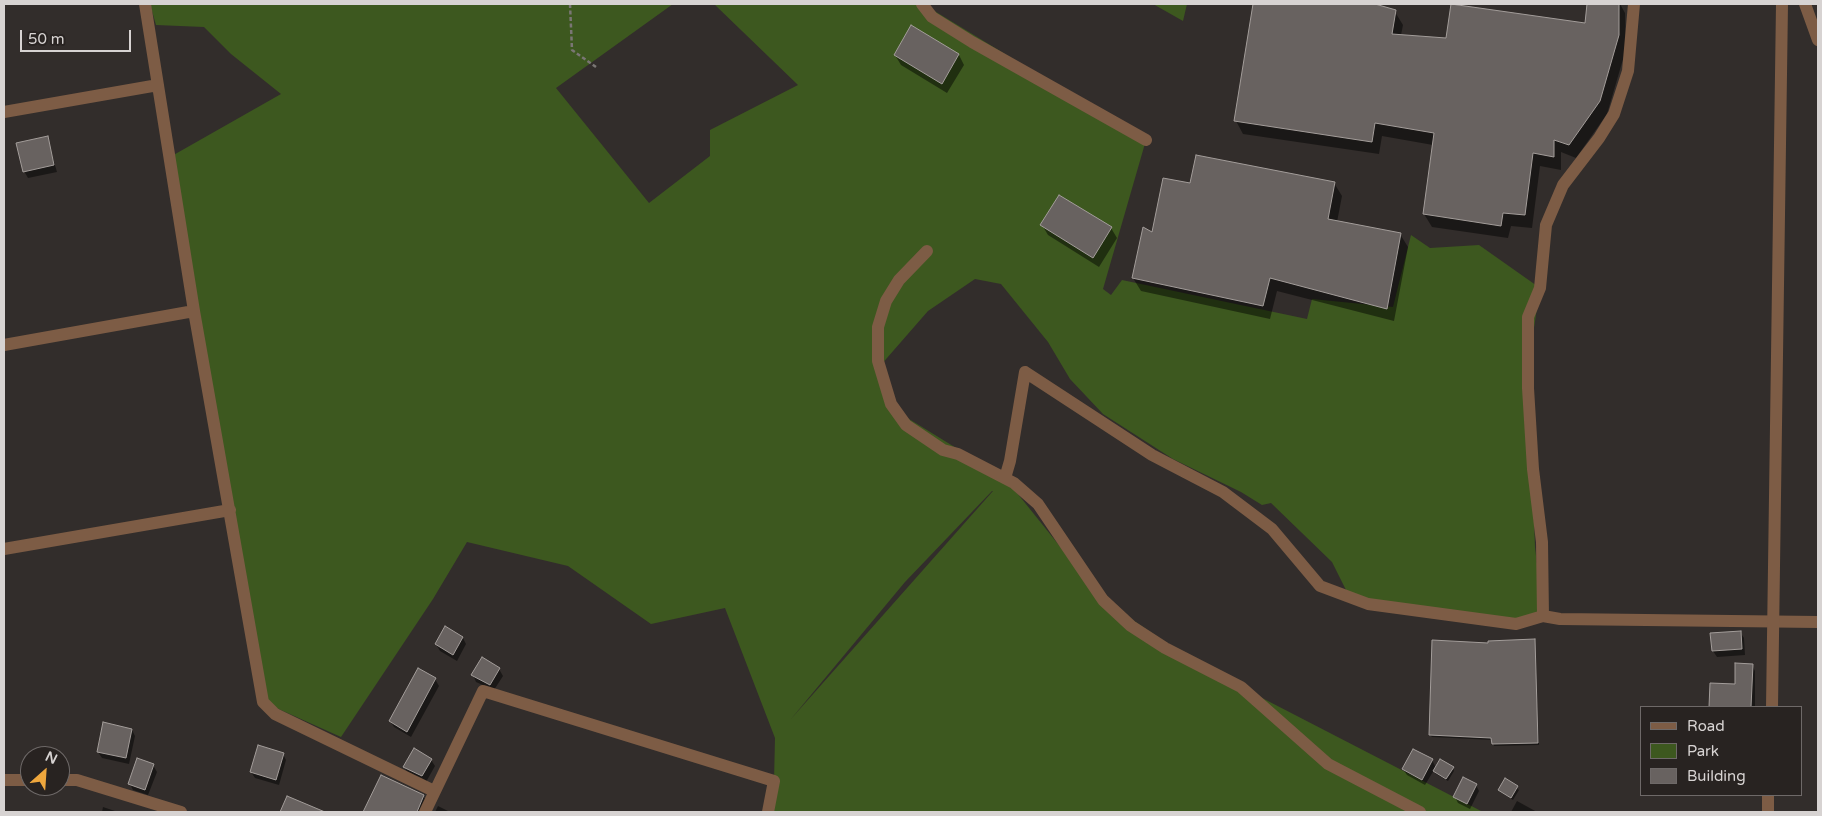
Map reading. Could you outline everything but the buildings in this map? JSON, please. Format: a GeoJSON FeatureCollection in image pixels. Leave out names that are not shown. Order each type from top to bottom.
{"type":"FeatureCollection","features":[{"type":"Feature","properties":{"kind":"street"},"geometry":{"type":"LineString","coordinates":[[145,4],[194,311],[263,702],[275,714],[434,791]]}},
{"type":"Feature","properties":{"kind":"street"},"geometry":{"type":"LineString","coordinates":[[922,4],[932,16],[972,42],[1146,140]]}},
{"type":"Feature","properties":{"kind":"street"},"geometry":{"type":"LineString","coordinates":[[1543,616],[1542,542],[1532,469],[1528,388],[1528,316],[1540,288],[1546,225],[1563,185],[1599,138],[1614,114],[1628,71],[1634,4]]}},
{"type":"Feature","properties":{"kind":"street"},"geometry":{"type":"LineString","coordinates":[[1772,706],[1771,620],[1782,4]]}},
{"type":"Feature","properties":{"kind":"street"},"geometry":{"type":"LineString","coordinates":[[1805,4],[1818,40]]}},
{"type":"Feature","properties":{"kind":"street"},"geometry":{"type":"LineString","coordinates":[[4,112],[158,85]]}},
{"type":"Feature","properties":{"kind":"street"},"geometry":{"type":"LineString","coordinates":[[927,251],[899,280],[886,301],[878,327],[877,354],[891,404],[906,426],[926,440],[1005,478],[1038,504],[1103,600],[1131,626],[1165,648],[1241,687],[1328,764],[1420,812]]}},
{"type":"Feature","properties":{"kind":"street"},"geometry":{"type":"LineString","coordinates":[[4,346],[194,311]]}},
{"type":"Feature","properties":{"kind":"street"},"geometry":{"type":"LineString","coordinates":[[1005,478],[1010,461],[1025,372],[1152,455],[1223,492],[1272,529],[1320,586],[1368,604],[1516,624],[1543,616],[1560,619],[1818,622]]}},
{"type":"Feature","properties":{"kind":"street"},"geometry":{"type":"LineString","coordinates":[[4,549],[230,510]]}},
{"type":"Feature","properties":{"kind":"street"},"geometry":{"type":"LineString","coordinates":[[425,812],[483,691],[774,781],[768,812]]}},
{"type":"Feature","properties":{"kind":"street"},"geometry":{"type":"LineString","coordinates":[[4,780],[20,780]]}},
{"type":"Feature","properties":{"kind":"street"},"geometry":{"type":"LineString","coordinates":[[70,780],[78,780],[181,812]]}},
{"type":"Feature","properties":{"kind":"street"},"geometry":{"type":"LineString","coordinates":[[1768,796],[1768,812]]}},
{"type":"Feature","properties":{"kind":"path"},"geometry":{"type":"LineString","coordinates":[[570,4],[572,50],[596,66]]}},
{"type":"Feature","properties":{"kind":"green space"},"geometry":{"type":"Polygon","coordinates":[[[150,4],[673,4],[556,88],[649,203],[710,156],[710,130],[798,85],[714,4],[923,4],[1146,140],[1103,289],[1111,295],[1122,280],[1307,319],[1312,299],[1393,307],[1411,235],[1430,248],[1479,245],[1540,288],[1528,368],[1535,547],[1543,616],[1505,623],[1350,598],[1332,562],[1271,503],[1262,505],[1241,492],[1173,459],[1103,414],[1070,379],[1048,342],[1001,284],[975,279],[928,311],[880,366],[896,411],[1005,478],[1103,600],[1204,668],[1483,812],[768,812],[774,781],[775,738],[725,608],[651,624],[568,566],[467,542],[433,599],[341,737],[263,702],[170,157],[281,94],[231,54],[204,27],[156,25],[150,4]],[[993,491],[905,582],[791,719],[993,491]]]}},
{"type":"Feature","properties":{"kind":"green space"},"geometry":{"type":"Polygon","coordinates":[[[1153,4],[1187,4],[1183,21],[1153,4]]]}}]}
